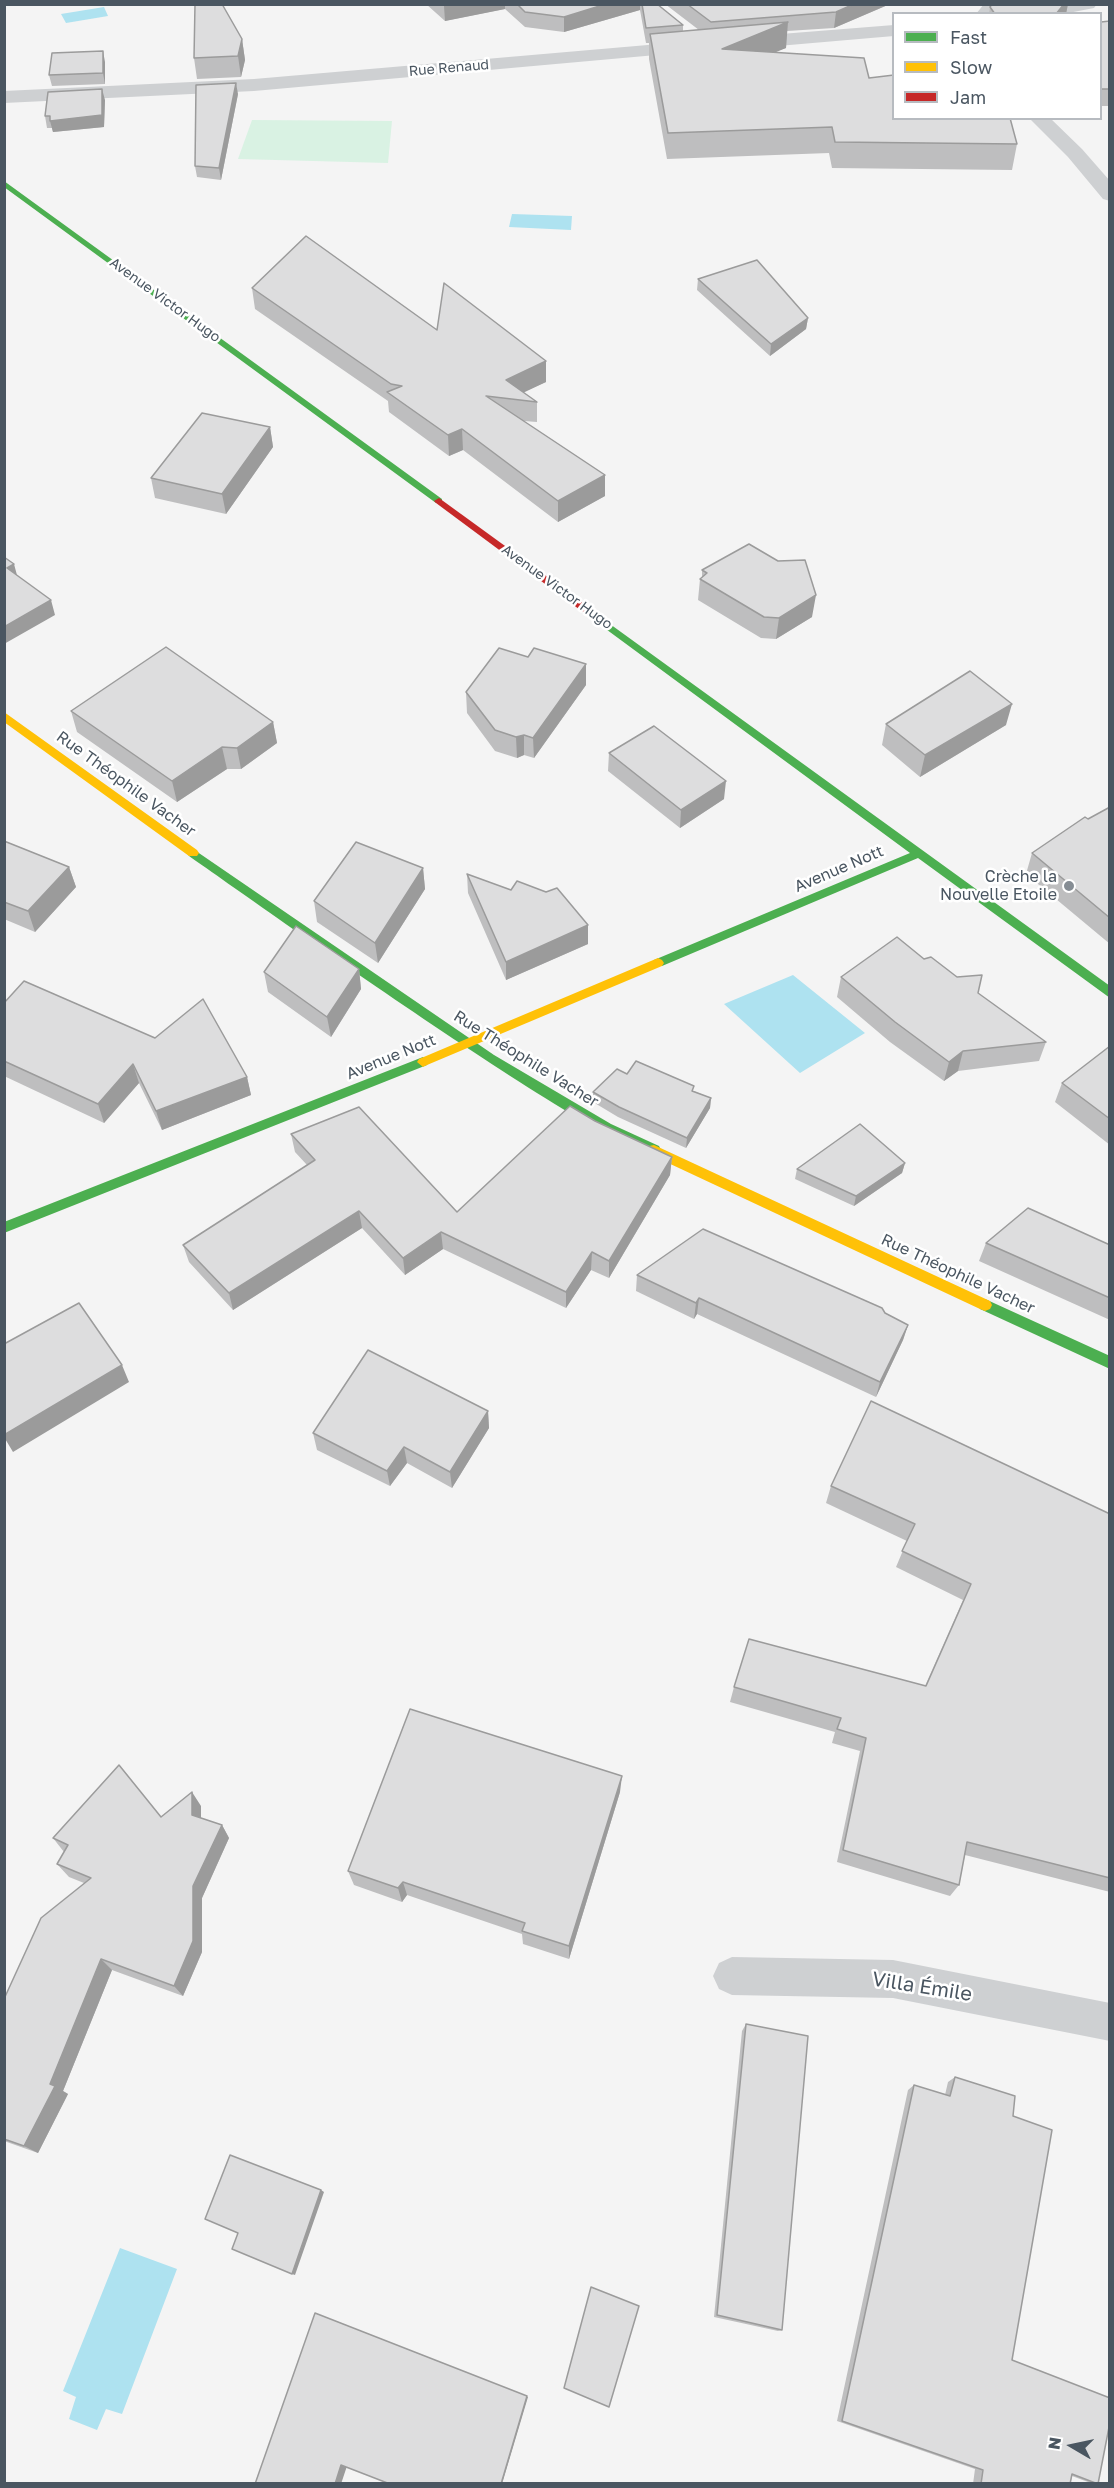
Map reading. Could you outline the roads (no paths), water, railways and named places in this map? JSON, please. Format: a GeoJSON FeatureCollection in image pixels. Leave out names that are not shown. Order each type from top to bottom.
{"type":"FeatureCollection","features":[{"type":"Feature","properties":{"kind":"street"},"geometry":{"type":"LineString","coordinates":[[1038,12],[1088,4]]}},
{"type":"Feature","properties":{"kind":"street","name":"Rue Renaud"},"geometry":{"type":"LineString","coordinates":[[4,97],[254,85],[892,30]]}},
{"type":"Feature","properties":{"kind":"street"},"geometry":{"type":"LineString","coordinates":[[687,32],[717,45]]}},
{"type":"Feature","properties":{"kind":"street"},"geometry":{"type":"LineString","coordinates":[[1040,120],[1075,153],[1110,195]]}},
{"type":"Feature","properties":{"kind":"street","name":"Avenue Victor Hugo"},"geometry":{"type":"LineString","coordinates":[[4,183],[1110,993]]}},
{"type":"Feature","properties":{"kind":"street","name":"Rue Théophile Vacher"},"geometry":{"type":"LineString","coordinates":[[4,716],[179,843],[467,1043],[548,1096],[606,1128],[1110,1363]]}},
{"type":"Feature","properties":{"kind":"street","name":"Avenue Nott"},"geometry":{"type":"LineString","coordinates":[[4,1228],[467,1043],[920,853]]}},
{"type":"Feature","properties":{"kind":"lane","name":"Villa Émile"},"geometry":{"type":"LineString","coordinates":[[732,1976],[893,1978],[1110,2022]]}},
{"type":"Feature","properties":{"kind":"water"},"geometry":{"type":"Polygon","coordinates":[[[104,7],[108,16],[66,23],[61,14],[104,7]]]}},
{"type":"Feature","properties":{"kind":"water"},"geometry":{"type":"Polygon","coordinates":[[[512,214],[572,216],[571,230],[509,227],[512,214]]]}},
{"type":"Feature","properties":{"kind":"water"},"geometry":{"type":"Polygon","coordinates":[[[793,975],[865,1033],[800,1073],[724,1004],[793,975]]]}},
{"type":"Feature","properties":{"kind":"water"},"geometry":{"type":"Polygon","coordinates":[[[120,2248],[177,2269],[122,2414],[106,2409],[97,2430],[69,2419],[76,2397],[63,2391],[120,2248]]]}},
{"type":"Feature","properties":{"kind":"place","name":"Crèche la Nouvelle Etoile"},"geometry":{"type":"Point","coordinates":[1069,886]}}]}
